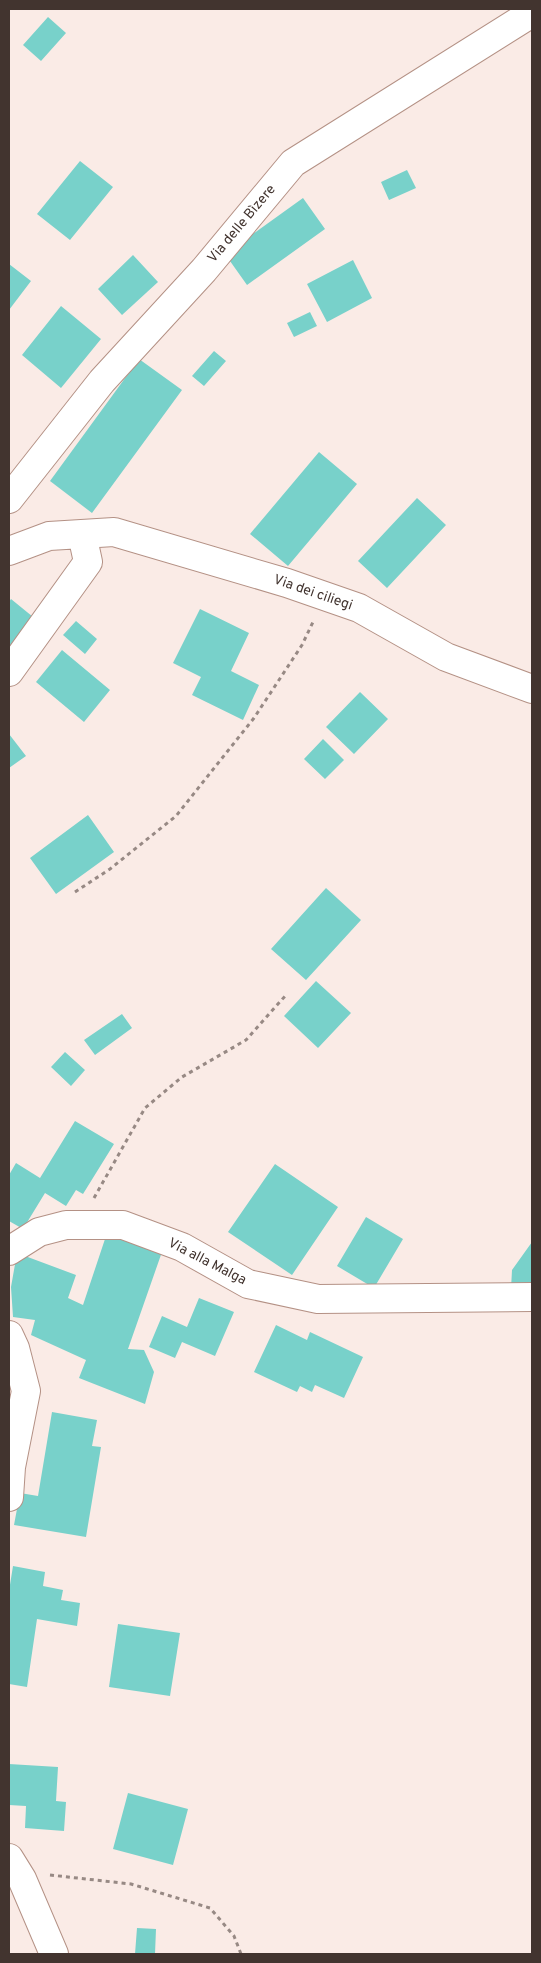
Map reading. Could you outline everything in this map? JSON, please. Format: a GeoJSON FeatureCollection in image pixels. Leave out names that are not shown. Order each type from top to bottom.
{"type":"FeatureCollection","features":[{"type":"Feature","properties":{"kind":"street","name":"Via delle Bìzere"},"geometry":{"type":"LineString","coordinates":[[9,499],[102,382],[204,270],[292,163],[532,13]]}},
{"type":"Feature","properties":{"kind":"street","name":"Via dei ciliegi"},"geometry":{"type":"LineString","coordinates":[[9,551],[49,536],[114,532],[286,583],[359,608],[446,657],[532,689]]}},
{"type":"Feature","properties":{"kind":"street"},"geometry":{"type":"LineString","coordinates":[[9,672],[88,562],[82,534]]}},
{"type":"Feature","properties":{"kind":"street","name":"Via alla Malga"},"geometry":{"type":"LineString","coordinates":[[9,1251],[39,1232],[66,1224],[123,1226],[182,1247],[248,1284],[318,1299],[532,1297]]}},
{"type":"Feature","properties":{"kind":"street"},"geometry":{"type":"LineString","coordinates":[[9,1335],[15,1348],[26,1391],[11,1467],[9,1497]]}},
{"type":"Feature","properties":{"kind":"street"},"geometry":{"type":"LineString","coordinates":[[15,1868],[54,1954]]}},
{"type":"Feature","properties":{"kind":"path"},"geometry":{"type":"LineString","coordinates":[[75,892],[110,869],[176,816],[254,718],[302,645],[325,596]]}},
{"type":"Feature","properties":{"kind":"path"},"geometry":{"type":"LineString","coordinates":[[79,1225],[145,1108],[182,1077],[246,1040],[286,995]]}},
{"type":"Feature","properties":{"kind":"path"},"geometry":{"type":"LineString","coordinates":[[15,1868],[131,1884],[210,1908],[234,1936],[241,1954]]}},
{"type":"Feature","properties":{"kind":"building"},"geometry":{"type":"Polygon","coordinates":[[[48,17],[66,33],[41,61],[23,45],[48,17]]]}},
{"type":"Feature","properties":{"kind":"building"},"geometry":{"type":"Polygon","coordinates":[[[80,161],[113,187],[70,240],[37,214],[80,161]]]}},
{"type":"Feature","properties":{"kind":"building"},"geometry":{"type":"Polygon","coordinates":[[[407,170],[416,188],[389,200],[381,182],[407,170]]]}},
{"type":"Feature","properties":{"kind":"building"},"geometry":{"type":"Polygon","coordinates":[[[303,198],[325,229],[247,285],[225,254],[303,198]]]}},
{"type":"Feature","properties":{"kind":"building"},"geometry":{"type":"Polygon","coordinates":[[[133,255],[158,282],[122,315],[98,289],[133,255]]]}},
{"type":"Feature","properties":{"kind":"building"},"geometry":{"type":"Polygon","coordinates":[[[353,260],[372,298],[327,322],[307,284],[353,260]]]}},
{"type":"Feature","properties":{"kind":"building"},"geometry":{"type":"Polygon","coordinates":[[[9,264],[31,281],[9,310],[9,264]]]}},
{"type":"Feature","properties":{"kind":"building"},"geometry":{"type":"Polygon","coordinates":[[[61,306],[101,339],[61,388],[22,355],[61,306]]]}},
{"type":"Feature","properties":{"kind":"building"},"geometry":{"type":"Polygon","coordinates":[[[310,312],[317,326],[294,337],[287,323],[310,312]]]}},
{"type":"Feature","properties":{"kind":"building"},"geometry":{"type":"Polygon","coordinates":[[[214,351],[226,361],[204,386],[192,376],[214,351]]]}},
{"type":"Feature","properties":{"kind":"building"},"geometry":{"type":"Polygon","coordinates":[[[139,359],[182,390],[92,513],[50,481],[139,359]]]}},
{"type":"Feature","properties":{"kind":"building"},"geometry":{"type":"Polygon","coordinates":[[[319,452],[357,484],[288,566],[250,534],[319,452]]]}},
{"type":"Feature","properties":{"kind":"building"},"geometry":{"type":"Polygon","coordinates":[[[417,498],[446,525],[387,588],[358,561],[417,498]]]}},
{"type":"Feature","properties":{"kind":"building"},"geometry":{"type":"Polygon","coordinates":[[[11,599],[38,621],[9,659],[9,602],[11,599]]]}},
{"type":"Feature","properties":{"kind":"building"},"geometry":{"type":"Polygon","coordinates":[[[200,609],[249,633],[231,671],[259,685],[243,720],[192,695],[201,677],[173,663],[200,609]]]}},
{"type":"Feature","properties":{"kind":"building"},"geometry":{"type":"Polygon","coordinates":[[[76,621],[97,639],[85,654],[63,635],[76,621]]]}},
{"type":"Feature","properties":{"kind":"building"},"geometry":{"type":"Polygon","coordinates":[[[62,650],[110,690],[84,722],[36,682],[62,650]]]}},
{"type":"Feature","properties":{"kind":"building"},"geometry":{"type":"Polygon","coordinates":[[[360,692],[388,719],[354,754],[326,727],[360,692]]]}},
{"type":"Feature","properties":{"kind":"building"},"geometry":{"type":"Polygon","coordinates":[[[9,734],[26,756],[9,768],[9,734]]]}},
{"type":"Feature","properties":{"kind":"building"},"geometry":{"type":"Polygon","coordinates":[[[323,739],[344,760],[325,779],[304,759],[323,739]]]}},
{"type":"Feature","properties":{"kind":"building"},"geometry":{"type":"Polygon","coordinates":[[[88,815],[114,852],[56,894],[30,858],[88,815]]]}},
{"type":"Feature","properties":{"kind":"building"},"geometry":{"type":"Polygon","coordinates":[[[326,888],[361,920],[306,980],[271,949],[326,888]]]}},
{"type":"Feature","properties":{"kind":"building"},"geometry":{"type":"Polygon","coordinates":[[[316,981],[351,1013],[318,1048],[284,1016],[316,981]]]}},
{"type":"Feature","properties":{"kind":"building"},"geometry":{"type":"Polygon","coordinates":[[[122,1014],[132,1028],[95,1055],[84,1040],[122,1014]]]}},
{"type":"Feature","properties":{"kind":"building"},"geometry":{"type":"Polygon","coordinates":[[[65,1052],[85,1070],[71,1086],[51,1067],[65,1052]]]}},
{"type":"Feature","properties":{"kind":"building"},"geometry":{"type":"Polygon","coordinates":[[[75,1121],[114,1144],[83,1194],[76,1190],[66,1206],[45,1193],[23,1229],[9,1221],[9,1175],[16,1163],[40,1178],[75,1121]]]}},
{"type":"Feature","properties":{"kind":"building"},"geometry":{"type":"Polygon","coordinates":[[[275,1164],[338,1207],[292,1275],[228,1232],[275,1164]]]}},
{"type":"Feature","properties":{"kind":"building"},"geometry":{"type":"Polygon","coordinates":[[[366,1217],[403,1239],[374,1288],[337,1266],[366,1217]]]}},
{"type":"Feature","properties":{"kind":"building"},"geometry":{"type":"Polygon","coordinates":[[[108,1230],[163,1249],[128,1349],[144,1350],[154,1372],[145,1404],[79,1378],[86,1360],[31,1335],[35,1320],[13,1317],[11,1287],[17,1253],[76,1275],[68,1298],[83,1305],[108,1230]]]}},
{"type":"Feature","properties":{"kind":"building"},"geometry":{"type":"Polygon","coordinates":[[[532,1242],[532,1290],[511,1289],[512,1270],[532,1242]]]}},
{"type":"Feature","properties":{"kind":"building"},"geometry":{"type":"Polygon","coordinates":[[[199,1298],[234,1312],[215,1356],[182,1342],[175,1358],[149,1347],[162,1316],[187,1327],[199,1298]]]}},
{"type":"Feature","properties":{"kind":"building"},"geometry":{"type":"Polygon","coordinates":[[[276,1325],[307,1340],[310,1332],[363,1357],[344,1398],[315,1385],[312,1392],[300,1386],[297,1392],[254,1372],[276,1325]]]}},
{"type":"Feature","properties":{"kind":"building"},"geometry":{"type":"Polygon","coordinates":[[[52,1412],[97,1420],[92,1446],[101,1447],[86,1537],[14,1525],[20,1493],[38,1496],[52,1412]]]}},
{"type":"Feature","properties":{"kind":"building"},"geometry":{"type":"Polygon","coordinates":[[[13,1566],[45,1572],[43,1586],[63,1590],[61,1600],[80,1603],[77,1626],[37,1619],[27,1687],[9,1684],[9,1591],[13,1566]]]}},
{"type":"Feature","properties":{"kind":"building"},"geometry":{"type":"Polygon","coordinates":[[[118,1624],[180,1633],[170,1696],[109,1687],[118,1624]]]}},
{"type":"Feature","properties":{"kind":"building"},"geometry":{"type":"Polygon","coordinates":[[[9,1764],[58,1767],[56,1801],[66,1802],[64,1831],[25,1828],[26,1806],[9,1805],[9,1764]]]}},
{"type":"Feature","properties":{"kind":"building"},"geometry":{"type":"Polygon","coordinates":[[[128,1793],[188,1809],[173,1865],[113,1849],[128,1793]]]}},
{"type":"Feature","properties":{"kind":"building"},"geometry":{"type":"Polygon","coordinates":[[[137,1928],[156,1929],[155,1954],[135,1954],[137,1928]]]}}]}
